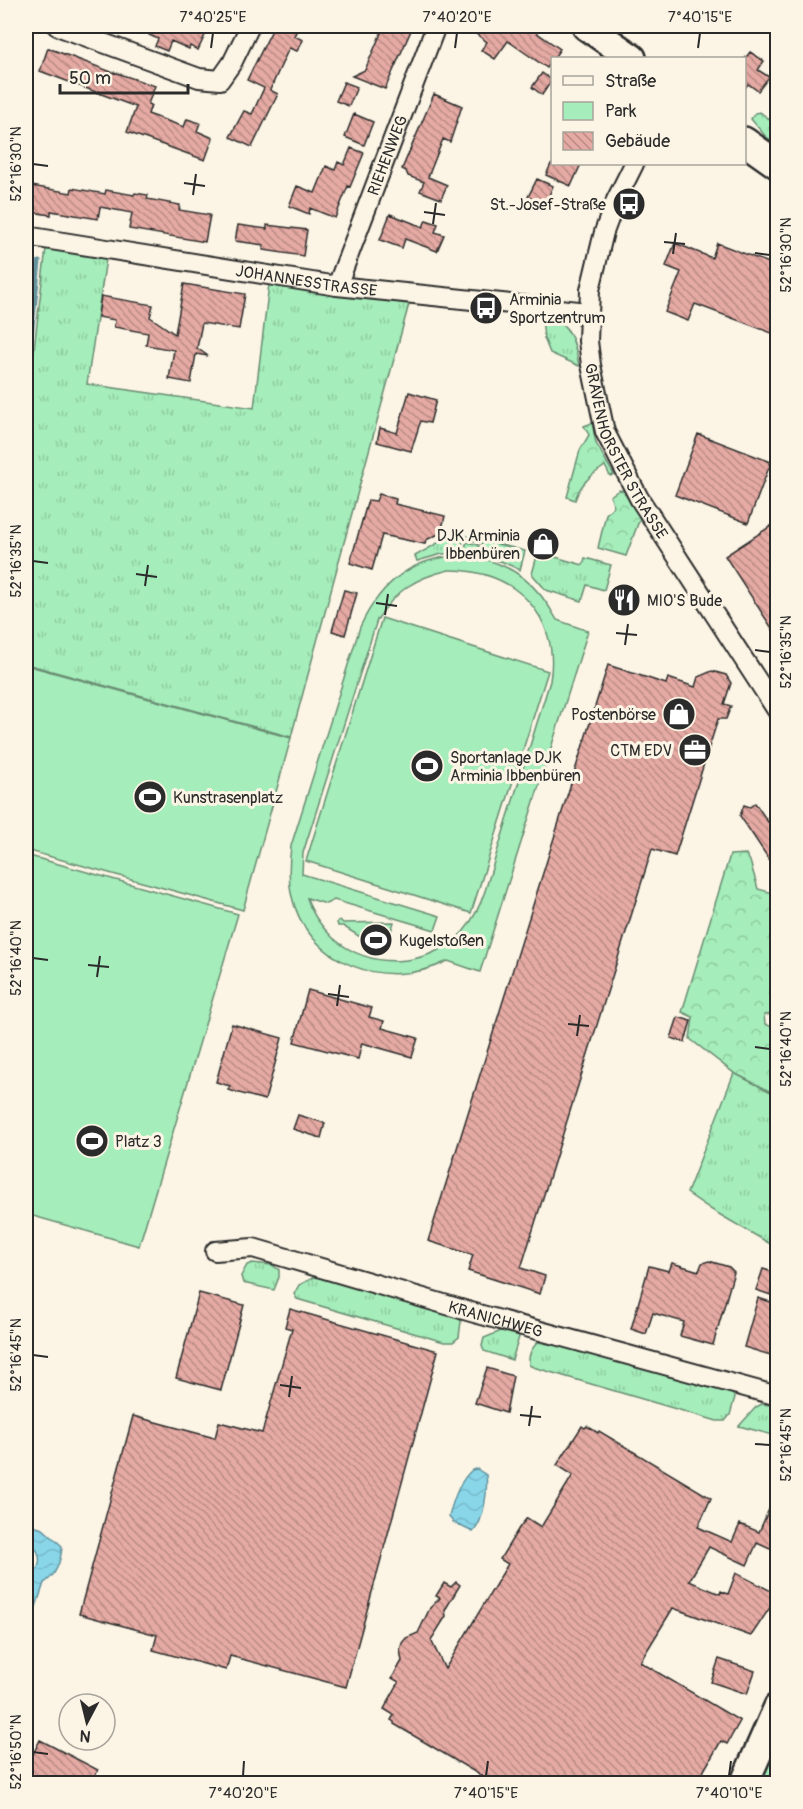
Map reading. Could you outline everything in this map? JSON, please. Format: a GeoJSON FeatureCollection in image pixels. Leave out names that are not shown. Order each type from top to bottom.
{"type":"FeatureCollection","features":[{"type":"Feature","properties":{"kind":"main road"},"geometry":{"type":"LineString","coordinates":[[586,26],[631,57]]}},
{"type":"Feature","properties":{"kind":"main road"},"geometry":{"type":"LineString","coordinates":[[746,142],[777,165]]}},
{"type":"Feature","properties":{"kind":"main road"},"geometry":{"type":"LineString","coordinates":[[744,1784],[777,1707]]}},
{"type":"Feature","properties":{"kind":"street"},"geometry":{"type":"LineString","coordinates":[[57,26],[199,78],[220,80],[232,63],[250,26]]}},
{"type":"Feature","properties":{"kind":"street","name":"RIEHENWEG"},"geometry":{"type":"LineString","coordinates":[[337,286],[436,26]]}},
{"type":"Feature","properties":{"kind":"street","name":"GRAVENHORSTER STRASSE"},"geometry":{"type":"LineString","coordinates":[[634,165],[616,200],[604,232],[595,266],[588,312],[591,365],[605,432],[639,498],[777,712]]}},
{"type":"Feature","properties":{"kind":"street","name":"JOHANNESSTRASSE"},"geometry":{"type":"LineString","coordinates":[[26,236],[337,286],[588,312]]}},
{"type":"Feature","properties":{"kind":"street","name":"KRANICHWEG"},"geometry":{"type":"LineString","coordinates":[[215,1251],[253,1248],[471,1312],[777,1396]]}},
{"type":"Feature","properties":{"kind":"green space"},"geometry":{"type":"Polygon","coordinates":[[[760,112],[777,125],[777,144],[766,137],[751,119],[755,113],[760,112]]]}},
{"type":"Feature","properties":{"kind":"green space"},"geometry":{"type":"Polygon","coordinates":[[[46,248],[106,259],[87,384],[254,408],[269,284],[409,304],[291,737],[26,664],[26,416],[46,248]]]}},
{"type":"Feature","properties":{"kind":"green space"},"geometry":{"type":"Polygon","coordinates":[[[542,318],[558,322],[568,331],[574,342],[579,366],[550,353],[544,338],[542,318]]]}},
{"type":"Feature","properties":{"kind":"green space"},"geometry":{"type":"Polygon","coordinates":[[[592,423],[596,443],[614,475],[610,476],[605,466],[587,480],[575,500],[567,497],[580,450],[589,435],[584,426],[592,423]]]}},
{"type":"Feature","properties":{"kind":"green space"},"geometry":{"type":"Polygon","coordinates":[[[619,490],[625,491],[640,518],[626,556],[598,548],[606,514],[614,506],[610,496],[619,490]]]}},
{"type":"Feature","properties":{"kind":"green space"},"geometry":{"type":"Polygon","coordinates":[[[455,533],[525,551],[520,570],[479,555],[482,543],[464,538],[460,553],[442,554],[417,561],[415,556],[455,533]]]}},
{"type":"Feature","properties":{"kind":"green space"},"geometry":{"type":"Polygon","coordinates":[[[467,542],[479,545],[475,557],[514,571],[542,597],[557,620],[588,631],[480,972],[448,961],[424,970],[399,974],[375,972],[352,966],[331,954],[313,938],[300,918],[291,893],[289,870],[291,846],[360,627],[368,612],[388,586],[413,567],[444,557],[462,556],[467,542]],[[449,570],[416,581],[391,601],[377,620],[303,853],[302,874],[440,916],[435,930],[334,900],[326,904],[307,898],[317,919],[332,937],[363,956],[398,961],[433,953],[449,944],[470,923],[485,891],[550,681],[551,658],[548,636],[540,617],[528,601],[512,588],[494,578],[472,572],[449,570]]]}},
{"type":"Feature","properties":{"kind":"green space"},"geometry":{"type":"Polygon","coordinates":[[[538,552],[583,565],[585,558],[611,565],[604,590],[587,585],[582,601],[546,590],[532,574],[538,552]]]}},
{"type":"Feature","properties":{"kind":"green space","name":"Sportanlage DJK Arminia Ibbenbüren"},"geometry":{"type":"Polygon","coordinates":[[[382,618],[548,671],[471,913],[306,861],[382,618]]]}},
{"type":"Feature","properties":{"kind":"green space","name":"Kunstrasenplatz"},"geometry":{"type":"Polygon","coordinates":[[[26,665],[291,738],[243,910],[26,850],[26,665]]]}},
{"type":"Feature","properties":{"kind":"green space"},"geometry":{"type":"Polygon","coordinates":[[[746,854],[758,889],[777,894],[777,942],[774,960],[777,962],[777,1010],[775,1014],[764,1015],[765,1024],[777,1029],[777,1095],[734,1073],[690,1039],[693,1017],[682,1012],[730,855],[746,854]]]}},
{"type":"Feature","properties":{"kind":"green space"},"geometry":{"type":"Polygon","coordinates":[[[26,855],[238,914],[139,1246],[26,1214],[26,855]]]}},
{"type":"Feature","properties":{"kind":"green space","name":"Kugelstoßen"},"geometry":{"type":"Polygon","coordinates":[[[340,920],[343,923],[394,922],[384,952],[343,926],[338,926],[337,922],[340,920]]]}},
{"type":"Feature","properties":{"kind":"green space"},"geometry":{"type":"Polygon","coordinates":[[[734,1073],[777,1095],[777,1248],[687,1193],[734,1073]]]}},
{"type":"Feature","properties":{"kind":"green space"},"geometry":{"type":"Polygon","coordinates":[[[252,1263],[272,1265],[279,1270],[274,1290],[243,1283],[241,1276],[247,1265],[252,1263]]]}},
{"type":"Feature","properties":{"kind":"green space"},"geometry":{"type":"Polygon","coordinates":[[[322,1273],[455,1313],[461,1321],[459,1337],[453,1342],[444,1342],[297,1299],[294,1294],[299,1285],[322,1273]]]}},
{"type":"Feature","properties":{"kind":"green space"},"geometry":{"type":"Polygon","coordinates":[[[506,1329],[517,1333],[519,1337],[512,1360],[484,1351],[482,1346],[484,1338],[506,1329]]]}},
{"type":"Feature","properties":{"kind":"green space"},"geometry":{"type":"Polygon","coordinates":[[[538,1342],[586,1351],[731,1393],[735,1397],[730,1415],[725,1421],[717,1421],[533,1367],[529,1365],[530,1355],[538,1342]]]}},
{"type":"Feature","properties":{"kind":"green space"},"geometry":{"type":"Polygon","coordinates":[[[762,1404],[777,1406],[777,1436],[739,1426],[756,1407],[762,1404]]]}},
{"type":"Feature","properties":{"kind":"green space"},"geometry":{"type":"Polygon","coordinates":[[[777,1736],[777,1775],[772,1772],[764,1783],[755,1784],[777,1736]]]}},
{"type":"Feature","properties":{"kind":"water"},"geometry":{"type":"Polygon","coordinates":[[[477,1469],[486,1475],[486,1489],[480,1521],[473,1532],[454,1523],[449,1517],[460,1485],[467,1474],[477,1469]]]}},
{"type":"Feature","properties":{"kind":"water"},"geometry":{"type":"Polygon","coordinates":[[[26,1524],[43,1529],[62,1546],[58,1567],[44,1583],[35,1610],[26,1614],[26,1573],[32,1575],[38,1568],[40,1560],[32,1544],[30,1546],[26,1544],[26,1524]]]}},
{"type":"Feature","properties":{"kind":"building"},"geometry":{"type":"Polygon","coordinates":[[[154,26],[194,26],[207,31],[198,50],[190,46],[189,49],[171,41],[167,51],[155,46],[158,39],[149,35],[154,26]]]}},
{"type":"Feature","properties":{"kind":"building"},"geometry":{"type":"Polygon","coordinates":[[[274,26],[299,26],[294,36],[303,40],[297,51],[289,48],[270,90],[278,94],[252,147],[230,137],[244,111],[252,114],[264,88],[247,80],[274,26]]]}},
{"type":"Feature","properties":{"kind":"building"},"geometry":{"type":"Polygon","coordinates":[[[384,26],[413,26],[385,89],[352,76],[365,70],[384,26]]]}},
{"type":"Feature","properties":{"kind":"building"},"geometry":{"type":"Polygon","coordinates":[[[465,26],[527,26],[560,49],[555,57],[551,57],[547,68],[508,41],[495,59],[481,50],[487,42],[465,26]]]}},
{"type":"Feature","properties":{"kind":"building"},"geometry":{"type":"Polygon","coordinates":[[[48,48],[155,86],[148,104],[151,105],[148,114],[184,127],[187,119],[200,123],[197,131],[213,138],[205,160],[127,132],[136,107],[40,71],[48,48]]]}},
{"type":"Feature","properties":{"kind":"building"},"geometry":{"type":"Polygon","coordinates":[[[750,52],[764,61],[758,70],[769,77],[758,91],[748,84],[746,86],[746,57],[750,52]]]}},
{"type":"Feature","properties":{"kind":"building"},"geometry":{"type":"Polygon","coordinates":[[[542,73],[551,79],[542,95],[532,87],[542,73]]]}},
{"type":"Feature","properties":{"kind":"building"},"geometry":{"type":"Polygon","coordinates":[[[344,82],[357,87],[349,106],[336,101],[344,82]]]}},
{"type":"Feature","properties":{"kind":"building"},"geometry":{"type":"Polygon","coordinates":[[[434,94],[462,106],[450,142],[443,139],[428,177],[447,185],[441,199],[420,191],[424,182],[408,176],[402,169],[434,94]]]}},
{"type":"Feature","properties":{"kind":"building"},"geometry":{"type":"Polygon","coordinates":[[[354,114],[373,122],[364,145],[345,137],[354,114]]]}},
{"type":"Feature","properties":{"kind":"building"},"geometry":{"type":"Polygon","coordinates":[[[351,148],[364,153],[335,218],[310,208],[309,214],[289,206],[297,186],[315,193],[326,166],[335,170],[338,162],[344,165],[351,148]]]}},
{"type":"Feature","properties":{"kind":"building"},"geometry":{"type":"Polygon","coordinates":[[[551,164],[581,165],[571,186],[546,175],[551,164]]]}},
{"type":"Feature","properties":{"kind":"building"},"geometry":{"type":"Polygon","coordinates":[[[537,179],[553,186],[545,205],[528,197],[537,179]]]}},
{"type":"Feature","properties":{"kind":"building"},"geometry":{"type":"Polygon","coordinates":[[[26,185],[71,193],[72,188],[105,194],[106,190],[134,195],[135,193],[148,195],[147,199],[180,205],[179,210],[210,215],[205,242],[129,229],[132,213],[100,207],[98,219],[51,211],[51,215],[26,211],[26,185]]]}},
{"type":"Feature","properties":{"kind":"building"},"geometry":{"type":"Polygon","coordinates":[[[390,214],[423,227],[426,220],[438,224],[435,232],[444,235],[437,251],[405,239],[402,248],[380,240],[390,214]]]}},
{"type":"Feature","properties":{"kind":"building"},"geometry":{"type":"Polygon","coordinates":[[[238,225],[267,229],[267,225],[307,230],[303,256],[263,250],[264,245],[235,241],[238,225]]]}},
{"type":"Feature","properties":{"kind":"building"},"geometry":{"type":"Polygon","coordinates":[[[675,243],[712,258],[717,243],[777,266],[777,335],[695,304],[688,321],[665,312],[681,272],[666,266],[675,243]]]}},
{"type":"Feature","properties":{"kind":"building"},"geometry":{"type":"Polygon","coordinates":[[[184,284],[245,294],[239,329],[202,323],[197,348],[208,356],[196,354],[191,383],[169,379],[174,350],[146,345],[148,333],[114,327],[115,320],[98,317],[101,296],[153,305],[150,317],[175,334],[184,284]]]}},
{"type":"Feature","properties":{"kind":"building"},"geometry":{"type":"Polygon","coordinates":[[[409,392],[436,400],[430,423],[421,421],[411,451],[377,442],[380,428],[397,433],[409,392]]]}},
{"type":"Feature","properties":{"kind":"building"},"geometry":{"type":"Polygon","coordinates":[[[698,434],[771,462],[748,523],[675,495],[698,434]]]}},
{"type":"Feature","properties":{"kind":"building"},"geometry":{"type":"Polygon","coordinates":[[[379,494],[396,499],[395,504],[445,516],[441,533],[426,540],[425,544],[382,535],[372,570],[350,563],[368,500],[376,501],[379,494]]]}},
{"type":"Feature","properties":{"kind":"building"},"geometry":{"type":"Polygon","coordinates":[[[777,522],[777,636],[725,556],[777,522]]]}},
{"type":"Feature","properties":{"kind":"building"},"geometry":{"type":"Polygon","coordinates":[[[344,590],[357,593],[345,635],[332,631],[344,590]]]}},
{"type":"Feature","properties":{"kind":"building"},"geometry":{"type":"Polygon","coordinates":[[[608,665],[666,684],[668,678],[695,687],[698,677],[712,671],[726,675],[731,683],[724,704],[731,706],[726,719],[718,719],[675,856],[652,849],[521,1268],[545,1276],[540,1294],[468,1271],[473,1255],[428,1241],[608,665]]]}},
{"type":"Feature","properties":{"kind":"building"},"geometry":{"type":"Polygon","coordinates":[[[755,803],[768,822],[777,815],[777,871],[740,816],[744,805],[750,807],[755,803]]]}},
{"type":"Feature","properties":{"kind":"building"},"geometry":{"type":"Polygon","coordinates":[[[308,990],[372,1008],[369,1017],[384,1021],[382,1028],[418,1038],[412,1057],[362,1043],[358,1059],[294,1042],[308,990]]]}},
{"type":"Feature","properties":{"kind":"building"},"geometry":{"type":"Polygon","coordinates":[[[678,1017],[691,1021],[685,1042],[671,1038],[678,1017]]]}},
{"type":"Feature","properties":{"kind":"building"},"geometry":{"type":"Polygon","coordinates":[[[232,1024],[282,1038],[265,1100],[228,1090],[230,1086],[216,1082],[232,1024]]]}},
{"type":"Feature","properties":{"kind":"building"},"geometry":{"type":"Polygon","coordinates":[[[298,1115],[325,1123],[321,1138],[293,1129],[298,1115]]]}},
{"type":"Feature","properties":{"kind":"building"},"geometry":{"type":"Polygon","coordinates":[[[709,1261],[729,1267],[734,1272],[713,1345],[680,1336],[684,1322],[653,1313],[646,1334],[631,1329],[649,1266],[669,1271],[672,1263],[699,1271],[702,1263],[709,1261]]]}},
{"type":"Feature","properties":{"kind":"building"},"geometry":{"type":"Polygon","coordinates":[[[763,1269],[777,1273],[771,1295],[756,1290],[763,1269]]]}},
{"type":"Feature","properties":{"kind":"building"},"geometry":{"type":"Polygon","coordinates":[[[199,1293],[244,1305],[221,1390],[176,1378],[199,1293]]]}},
{"type":"Feature","properties":{"kind":"building"},"geometry":{"type":"Polygon","coordinates":[[[758,1298],[777,1304],[777,1357],[744,1347],[758,1298]]]}},
{"type":"Feature","properties":{"kind":"building"},"geometry":{"type":"Polygon","coordinates":[[[290,1309],[438,1351],[346,1687],[230,1656],[226,1670],[153,1650],[157,1635],[79,1614],[133,1416],[215,1438],[219,1422],[262,1433],[292,1329],[285,1327],[290,1309]]]}},
{"type":"Feature","properties":{"kind":"building"},"geometry":{"type":"Polygon","coordinates":[[[487,1368],[513,1376],[506,1413],[475,1403],[487,1368]]]}},
{"type":"Feature","properties":{"kind":"building"},"geometry":{"type":"Polygon","coordinates":[[[582,1426],[585,1428],[587,1426],[598,1433],[599,1431],[711,1498],[698,1527],[732,1542],[740,1524],[759,1532],[777,1491],[777,1532],[770,1549],[757,1543],[747,1565],[709,1547],[689,1581],[720,1594],[721,1591],[728,1594],[736,1573],[777,1594],[751,1636],[673,1608],[640,1662],[740,1721],[727,1744],[721,1741],[696,1784],[495,1784],[394,1724],[391,1720],[394,1715],[384,1709],[399,1682],[392,1678],[402,1661],[400,1650],[402,1643],[406,1638],[418,1633],[430,1608],[440,1598],[436,1596],[444,1583],[451,1587],[456,1582],[460,1585],[445,1610],[446,1616],[431,1640],[445,1669],[508,1564],[500,1559],[519,1528],[527,1518],[541,1527],[573,1475],[557,1465],[582,1426]]]}},
{"type":"Feature","properties":{"kind":"building"},"geometry":{"type":"Polygon","coordinates":[[[719,1659],[755,1671],[747,1694],[711,1682],[719,1659]]]}},
{"type":"Feature","properties":{"kind":"building"},"geometry":{"type":"Polygon","coordinates":[[[40,1740],[57,1749],[57,1752],[63,1752],[98,1770],[91,1784],[26,1784],[26,1768],[40,1740]]]}},
{"type":"Feature","properties":{"kind":"waterway"},"geometry":{"type":"LineString","coordinates":[[26,383],[39,262]]}},
{"type":"Feature","properties":{"kind":"place","name":"St.-Josef-Straße"},"geometry":{"type":"Point","coordinates":[629,204]}},
{"type":"Feature","properties":{"kind":"place","name":"Arminia Sportzentrum"},"geometry":{"type":"Point","coordinates":[486,308]}},
{"type":"Feature","properties":{"kind":"place","name":"DJK Arminia Ibbenbüren"},"geometry":{"type":"Point","coordinates":[543,544]}},
{"type":"Feature","properties":{"kind":"place","name":"MIO'S Bude"},"geometry":{"type":"Point","coordinates":[624,600]}},
{"type":"Feature","properties":{"kind":"place","name":"Postenbörse"},"geometry":{"type":"Point","coordinates":[679,714]}},
{"type":"Feature","properties":{"kind":"place","name":"CTM EDV"},"geometry":{"type":"Point","coordinates":[695,750]}},
{"type":"Feature","properties":{"kind":"place","name":"Sportanlage DJK Arminia Ibbenbüren"},"geometry":{"type":"Point","coordinates":[427,766]}},
{"type":"Feature","properties":{"kind":"place","name":"Kunstrasenplatz"},"geometry":{"type":"Point","coordinates":[150,797]}},
{"type":"Feature","properties":{"kind":"place","name":"Kugelstoßen"},"geometry":{"type":"Point","coordinates":[376,940]}},
{"type":"Feature","properties":{"kind":"place","name":"Platz 3"},"geometry":{"type":"Point","coordinates":[92,1141]}}]}
